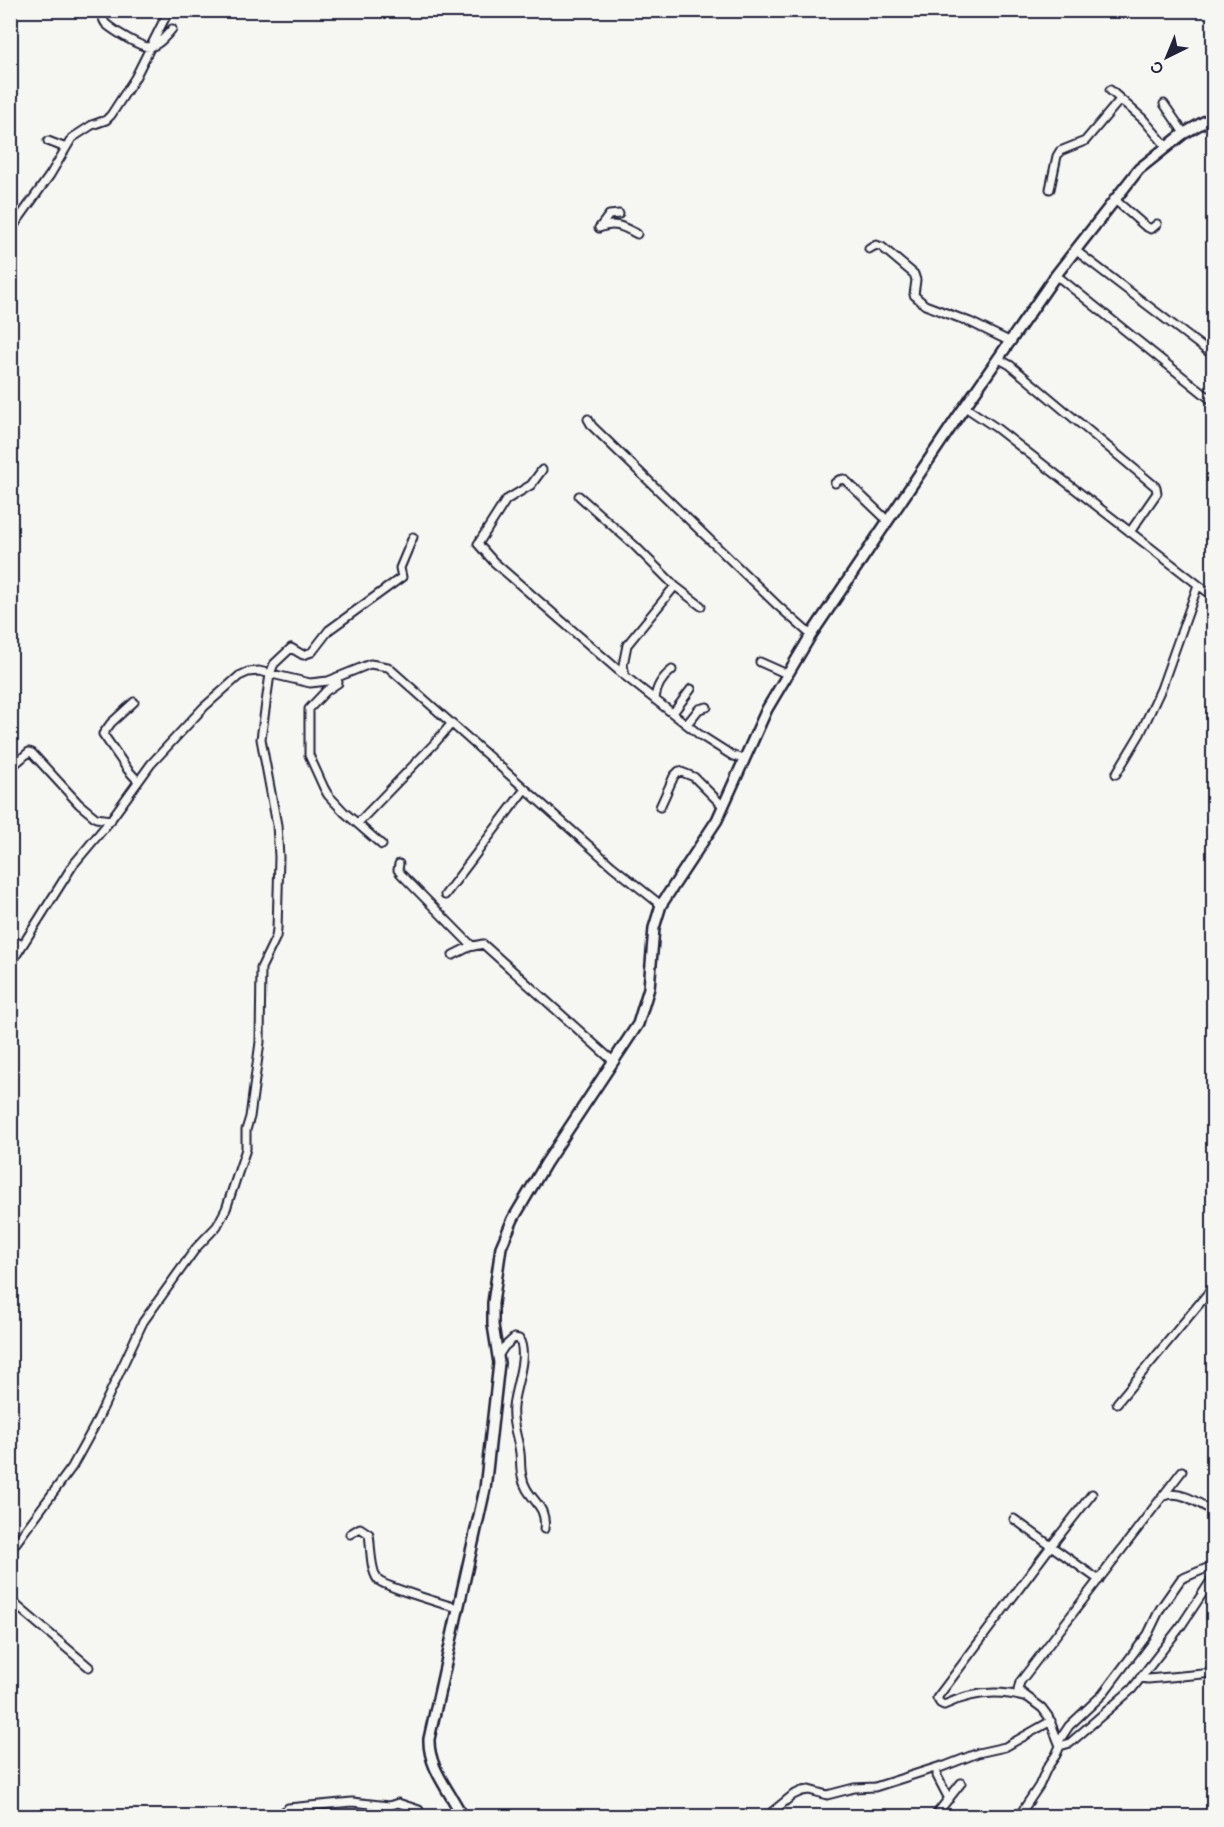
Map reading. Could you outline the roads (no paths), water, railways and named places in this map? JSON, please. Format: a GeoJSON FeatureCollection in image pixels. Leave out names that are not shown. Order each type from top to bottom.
{"type":"FeatureCollection","features":[{"type":"Feature","properties":{"kind":"street"},"geometry":{"type":"LineString","coordinates":[[100,10],[105,23],[146,47],[152,47],[172,29]]}},
{"type":"Feature","properties":{"kind":"street"},"geometry":{"type":"LineString","coordinates":[[10,231],[50,175],[72,138],[111,115],[135,78],[170,10]]}},
{"type":"Feature","properties":{"kind":"street"},"geometry":{"type":"LineString","coordinates":[[1110,90],[1143,119],[1166,146]]}},
{"type":"Feature","properties":{"kind":"street"},"geometry":{"type":"LineString","coordinates":[[1050,189],[1060,151],[1085,141],[1118,102],[1124,102]]}},
{"type":"Feature","properties":{"kind":"street"},"geometry":{"type":"LineString","coordinates":[[1164,104],[1184,133]]}},
{"type":"Feature","properties":{"kind":"street"},"geometry":{"type":"LineString","coordinates":[[462,1816],[438,1775],[429,1748],[436,1703],[485,1489],[497,1389],[498,1356],[493,1325],[493,1303],[497,1265],[505,1236],[546,1163],[638,1024],[649,988],[654,928],[661,905],[708,834],[767,709],[811,635],[1056,275],[1114,199],[1139,169],[1166,146],[1214,116]]}},
{"type":"Feature","properties":{"kind":"street"},"geometry":{"type":"LineString","coordinates":[[48,141],[66,148]]}},
{"type":"Feature","properties":{"kind":"street"},"geometry":{"type":"LineString","coordinates":[[1114,199],[1145,226],[1151,229],[1157,224]]}},
{"type":"Feature","properties":{"kind":"street"},"geometry":{"type":"LineString","coordinates":[[619,214],[609,215],[598,229],[612,224],[637,234]]}},
{"type":"Feature","properties":{"kind":"street"},"geometry":{"type":"LineString","coordinates":[[869,249],[876,245],[882,247],[914,274],[916,280],[914,295],[925,305],[970,322],[1011,342]]}},
{"type":"Feature","properties":{"kind":"street"},"geometry":{"type":"LineString","coordinates":[[1075,250],[1214,356]]}},
{"type":"Feature","properties":{"kind":"street"},"geometry":{"type":"LineString","coordinates":[[1056,275],[1214,402]]}},
{"type":"Feature","properties":{"kind":"street"},"geometry":{"type":"LineString","coordinates":[[999,359],[1010,365],[1156,487],[1157,493],[1130,532]]}},
{"type":"Feature","properties":{"kind":"street"},"geometry":{"type":"LineString","coordinates":[[965,407],[1214,597]]}},
{"type":"Feature","properties":{"kind":"street"},"geometry":{"type":"LineString","coordinates":[[588,419],[592,426],[662,494],[811,635]]}},
{"type":"Feature","properties":{"kind":"street"},"geometry":{"type":"LineString","coordinates":[[542,470],[531,485],[506,500],[478,544],[494,562],[625,676],[733,756],[745,759]]}},
{"type":"Feature","properties":{"kind":"street"},"geometry":{"type":"LineString","coordinates":[[835,483],[844,479],[888,521]]}},
{"type":"Feature","properties":{"kind":"street"},"geometry":{"type":"LineString","coordinates":[[579,496],[634,545],[675,586],[701,606]]}},
{"type":"Feature","properties":{"kind":"street"},"geometry":{"type":"LineString","coordinates":[[10,1551],[72,1467],[94,1427],[143,1322],[196,1248],[217,1226],[226,1209],[246,1149],[246,1130],[250,1117],[260,1042],[261,968],[276,937],[277,929],[277,825],[261,740],[270,674],[274,664],[291,648],[303,655],[312,652],[329,630],[402,577],[400,568],[413,537]]}},
{"type":"Feature","properties":{"kind":"street"},"geometry":{"type":"LineString","coordinates":[[1116,774],[1140,734],[1161,689],[1198,585]]}},
{"type":"Feature","properties":{"kind":"street"},"geometry":{"type":"LineString","coordinates":[[625,676],[623,665],[627,645],[675,586]]}},
{"type":"Feature","properties":{"kind":"street"},"geometry":{"type":"LineString","coordinates":[[760,662],[788,674]]}},
{"type":"Feature","properties":{"kind":"street"},"geometry":{"type":"LineString","coordinates":[[10,965],[74,865],[172,739],[238,676],[248,672],[270,674],[310,683],[328,681],[370,664],[388,667],[612,866],[661,905]]}},
{"type":"Feature","properties":{"kind":"street"},"geometry":{"type":"LineString","coordinates":[[655,699],[662,681],[672,670]]}},
{"type":"Feature","properties":{"kind":"street"},"geometry":{"type":"LineString","coordinates":[[337,677],[338,683],[326,691],[309,710],[309,754],[327,795],[381,845]]}},
{"type":"Feature","properties":{"kind":"street"},"geometry":{"type":"LineString","coordinates":[[673,713],[691,689]]}},
{"type":"Feature","properties":{"kind":"street"},"geometry":{"type":"LineString","coordinates":[[134,702],[111,723],[103,734],[138,781]]}},
{"type":"Feature","properties":{"kind":"street"},"geometry":{"type":"LineString","coordinates":[[687,724],[699,709],[707,707]]}},
{"type":"Feature","properties":{"kind":"street"},"geometry":{"type":"LineString","coordinates":[[358,823],[452,723]]}},
{"type":"Feature","properties":{"kind":"street"},"geometry":{"type":"LineString","coordinates":[[10,768],[29,752],[79,804],[96,818],[111,820]]}},
{"type":"Feature","properties":{"kind":"street"},"geometry":{"type":"LineString","coordinates":[[660,807],[674,776],[679,771],[694,777],[723,806]]}},
{"type":"Feature","properties":{"kind":"street"},"geometry":{"type":"LineString","coordinates":[[445,895],[525,789]]}},
{"type":"Feature","properties":{"kind":"street"},"geometry":{"type":"LineString","coordinates":[[399,864],[398,870],[401,874],[472,946]]}},
{"type":"Feature","properties":{"kind":"street"},"geometry":{"type":"LineString","coordinates":[[10,939],[22,945]]}},
{"type":"Feature","properties":{"kind":"street"},"geometry":{"type":"LineString","coordinates":[[453,955],[472,946],[483,944],[614,1062]]}},
{"type":"Feature","properties":{"kind":"street"},"geometry":{"type":"LineString","coordinates":[[1117,1403],[1214,1286]]}},
{"type":"Feature","properties":{"kind":"street"},"geometry":{"type":"LineString","coordinates":[[498,1356],[514,1338],[522,1344],[512,1418],[519,1443],[525,1489],[543,1509],[544,1529]]}},
{"type":"Feature","properties":{"kind":"street"},"geometry":{"type":"LineString","coordinates":[[1059,1744],[1051,1721],[1042,1708],[1018,1690],[1020,1682],[1182,1472]]}},
{"type":"Feature","properties":{"kind":"street"},"geometry":{"type":"LineString","coordinates":[[1162,1497],[1170,1493],[1180,1495],[1214,1512]]}},
{"type":"Feature","properties":{"kind":"street"},"geometry":{"type":"LineString","coordinates":[[1028,1698],[980,1692],[944,1705],[937,1698],[1092,1494]]}},
{"type":"Feature","properties":{"kind":"street"},"geometry":{"type":"LineString","coordinates":[[1014,1520],[1099,1580]]}},
{"type":"Feature","properties":{"kind":"street"},"geometry":{"type":"LineString","coordinates":[[350,1534],[360,1528],[369,1534],[370,1555],[378,1580],[383,1584],[445,1606],[459,1608]]}},
{"type":"Feature","properties":{"kind":"street"},"geometry":{"type":"LineString","coordinates":[[1019,1816],[1040,1786],[1069,1726],[1102,1695],[1149,1635],[1160,1609],[1181,1579],[1214,1565]]}},
{"type":"Feature","properties":{"kind":"street"},"geometry":{"type":"LineString","coordinates":[[1059,1744],[1070,1743],[1132,1689],[1181,1626],[1214,1576]]}},
{"type":"Feature","properties":{"kind":"street"},"geometry":{"type":"LineString","coordinates":[[10,1600],[90,1667]]}},
{"type":"Feature","properties":{"kind":"street"},"geometry":{"type":"LineString","coordinates":[[1140,1678],[1214,1673]]}},
{"type":"Feature","properties":{"kind":"street"},"geometry":{"type":"LineString","coordinates":[[767,1816],[793,1795],[802,1791],[809,1790],[827,1795],[854,1788],[875,1787],[978,1753],[1005,1747],[1051,1721]]}},
{"type":"Feature","properties":{"kind":"street"},"geometry":{"type":"LineString","coordinates":[[941,1766],[937,1769],[937,1776],[949,1799]]}},
{"type":"Feature","properties":{"kind":"street"},"geometry":{"type":"LineString","coordinates":[[935,1816],[962,1783]]}},
{"type":"Feature","properties":{"kind":"street"},"geometry":{"type":"LineString","coordinates":[[279,1816],[288,1808],[352,1802],[389,1806],[398,1803],[419,1810]]}}]}
